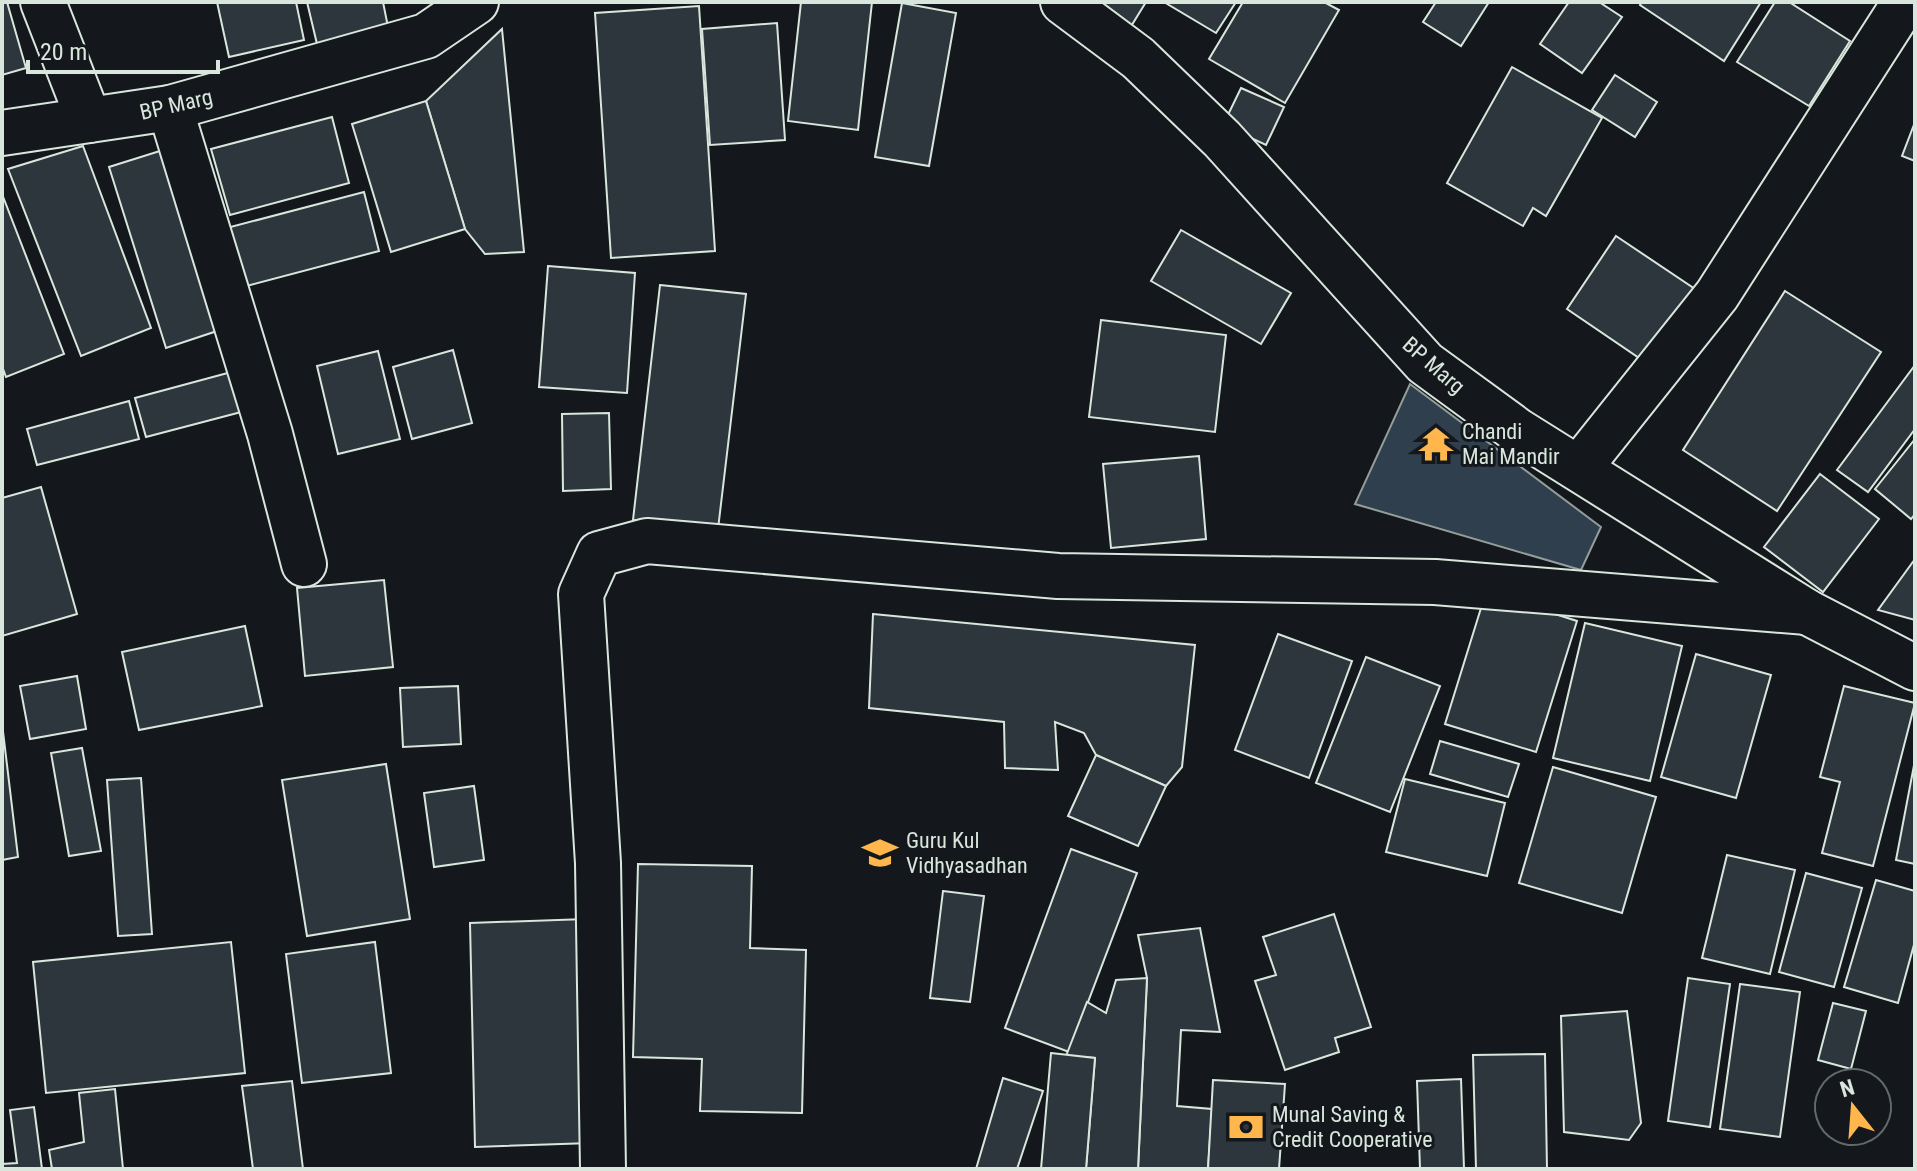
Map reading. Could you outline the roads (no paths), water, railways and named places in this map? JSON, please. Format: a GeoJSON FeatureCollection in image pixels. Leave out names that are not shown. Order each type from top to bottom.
{"type":"FeatureCollection","features":[{"type":"Feature","properties":{"kind":"street"},"geometry":{"type":"LineString","coordinates":[[43,2],[89,120]]}},
{"type":"Feature","properties":{"kind":"street","name":"BP Marg"},"geometry":{"type":"LineString","coordinates":[[2,133],[170,108],[476,2]]}},
{"type":"Feature","properties":{"kind":"street","name":"BP Marg"},"geometry":{"type":"LineString","coordinates":[[1063,2],[1138,58],[1222,139],[1425,363],[1518,431],[1807,612],[1915,668]]}},
{"type":"Feature","properties":{"kind":"street"},"geometry":{"type":"LineString","coordinates":[[1579,468],[1717,295],[1905,2]]}},
{"type":"Feature","properties":{"kind":"street"},"geometry":{"type":"LineString","coordinates":[[170,108],[270,434],[304,564]]}},
{"type":"Feature","properties":{"kind":"street"},"geometry":{"type":"LineString","coordinates":[[603,1169],[598,863],[581,594],[599,554],[647,541],[1058,576],[1435,582],[1807,612]]}},
{"type":"Feature","properties":{"kind":"water","name":"Chandi Mai Mandir"},"geometry":{"type":"Polygon","coordinates":[[[1410,384],[1601,527],[1581,570],[1355,504],[1410,384]]]}},
{"type":"Feature","properties":{"kind":"place","name":"Chandi Mai Mandir"},"geometry":{"type":"Point","coordinates":[1436,444]}},
{"type":"Feature","properties":{"kind":"place","name":"Guru Kul Vidhyasadhan"},"geometry":{"type":"Point","coordinates":[880,853]}},
{"type":"Feature","properties":{"kind":"place","name":"Munal Saving & Credit Cooperative"},"geometry":{"type":"Point","coordinates":[1246,1127]}}]}
